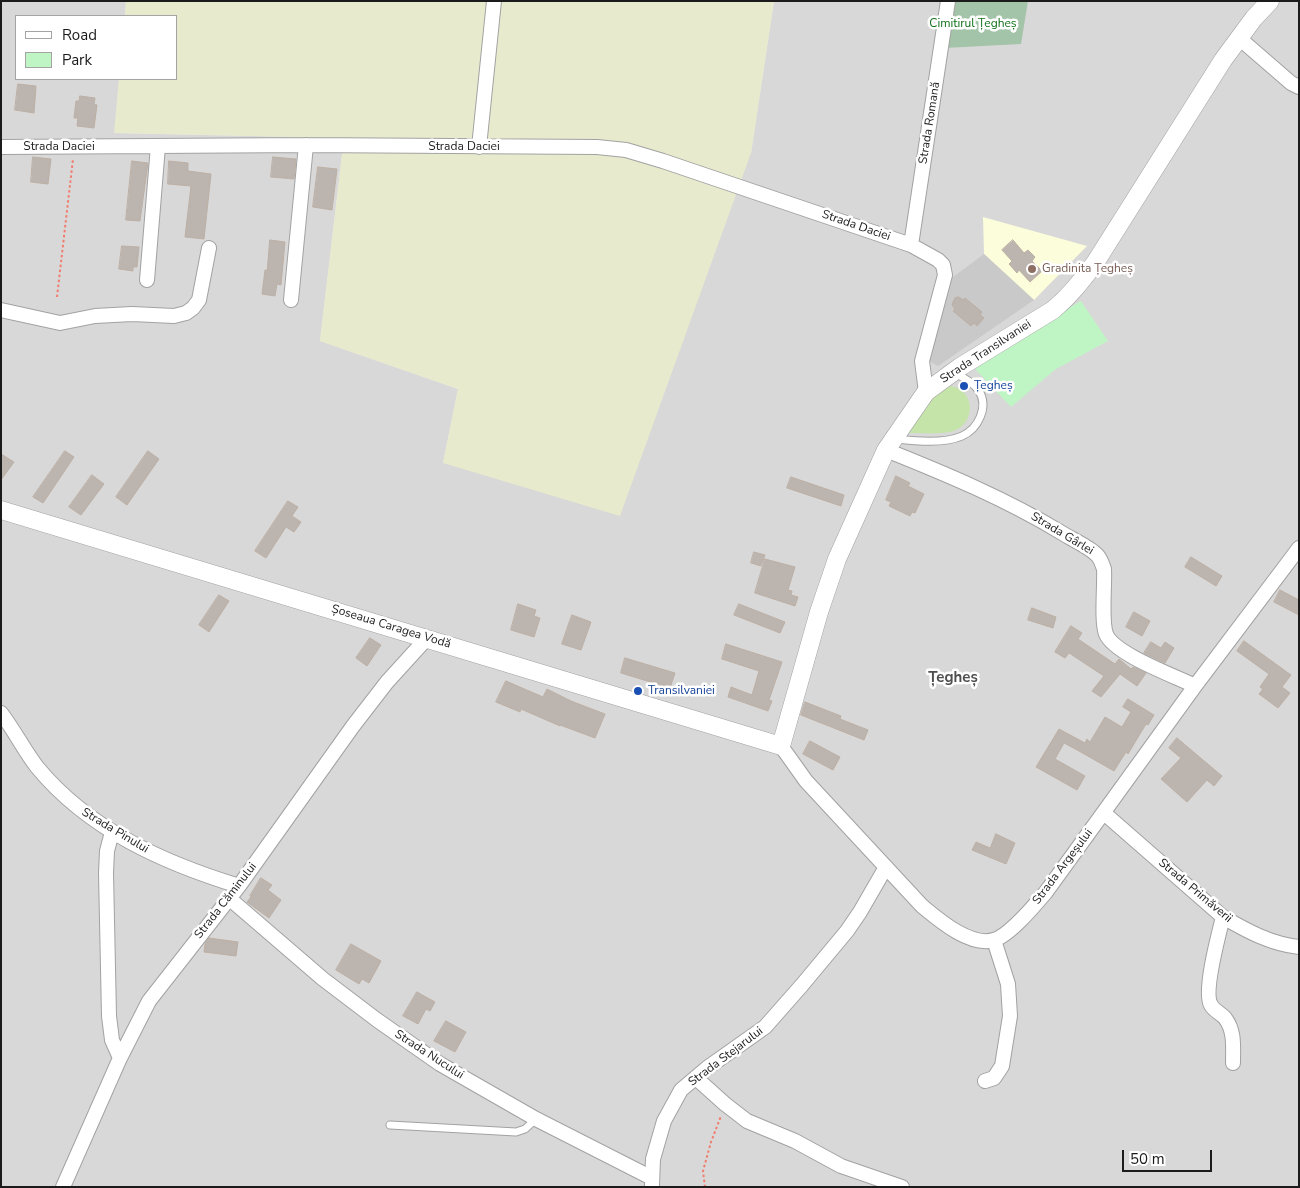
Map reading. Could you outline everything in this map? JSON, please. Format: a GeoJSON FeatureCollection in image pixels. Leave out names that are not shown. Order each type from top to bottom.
{"type":"FeatureCollection","features":[{"type":"Feature","properties":{"kind":"street"},"geometry":{"type":"LineString","coordinates":[[479,147],[494,1]]}},
{"type":"Feature","properties":{"kind":"street","name":"Strada Romană"},"geometry":{"type":"LineString","coordinates":[[911,245],[948,1]]}},
{"type":"Feature","properties":{"kind":"street","name":"Strada Transilvaniei"},"geometry":{"type":"LineString","coordinates":[[781,746],[816,621],[837,559],[890,445],[926,392],[952,372],[1067,299],[1095,262],[1182,123],[1239,38],[1270,1]]}},
{"type":"Feature","properties":{"kind":"street"},"geometry":{"type":"LineString","coordinates":[[1239,38],[1291,83],[1299,87]]}},
{"type":"Feature","properties":{"kind":"street"},"geometry":{"type":"LineString","coordinates":[[291,300],[306,145]]}},
{"type":"Feature","properties":{"kind":"street","name":"Strada Daciei"},"geometry":{"type":"LineString","coordinates":[[1,147],[306,145],[588,147],[626,150],[911,245],[938,260],[943,265],[945,275],[922,361],[926,392]]}},
{"type":"Feature","properties":{"kind":"street"},"geometry":{"type":"LineString","coordinates":[[147,280],[158,146]]}},
{"type":"Feature","properties":{"kind":"street"},"geometry":{"type":"LineString","coordinates":[[1,310],[60,323],[95,316],[132,314],[174,316],[186,313],[199,300],[209,248]]}},
{"type":"Feature","properties":{"kind":"street","name":"Strada Gârlei"},"geometry":{"type":"LineString","coordinates":[[890,445],[1040,520],[1091,550],[1101,561],[1104,569],[1104,625],[1106,635],[1112,644],[1127,654],[1195,686]]}},
{"type":"Feature","properties":{"kind":"street","name":"Șoseaua Caragea Vodă"},"geometry":{"type":"LineString","coordinates":[[1,510],[781,746]]}},
{"type":"Feature","properties":{"kind":"street","name":"Strada Argeșului"},"geometry":{"type":"LineString","coordinates":[[994,940],[1005,934],[1026,915],[1046,892],[1195,686],[1299,548]]}},
{"type":"Feature","properties":{"kind":"street","name":"Strada Căminului"},"geometry":{"type":"LineString","coordinates":[[62,1187],[120,1058],[149,1001],[230,899],[353,726],[388,682],[427,638]]}},
{"type":"Feature","properties":{"kind":"street","name":"Strada Pinului"},"geometry":{"type":"LineString","coordinates":[[1,713],[26,752],[74,806],[112,832],[181,867],[239,886]]}},
{"type":"Feature","properties":{"kind":"street"},"geometry":{"type":"LineString","coordinates":[[781,746],[806,782],[922,906],[942,923],[960,933],[979,940],[994,940],[1008,984],[1010,1016],[1002,1066],[994,1078],[985,1081]]}},
{"type":"Feature","properties":{"kind":"street","name":"Strada Primăverii"},"geometry":{"type":"LineString","coordinates":[[1104,813],[1223,917],[1265,939],[1299,947]]}},
{"type":"Feature","properties":{"kind":"street"},"geometry":{"type":"LineString","coordinates":[[112,832],[107,851],[106,873],[109,1016],[112,1040],[120,1058]]}},
{"type":"Feature","properties":{"kind":"street","name":"Strada Stejarului"},"geometry":{"type":"LineString","coordinates":[[652,1182],[653,1160],[664,1121],[681,1090],[707,1068],[751,1039],[778,1013],[847,931],[886,867]]}},
{"type":"Feature","properties":{"kind":"street","name":"Strada Nucului"},"geometry":{"type":"LineString","coordinates":[[230,899],[323,979],[440,1064],[536,1120],[652,1182]]}},
{"type":"Feature","properties":{"kind":"street"},"geometry":{"type":"LineString","coordinates":[[1223,917],[1214,953],[1209,994],[1211,1005],[1224,1016],[1230,1026],[1234,1063]]}},
{"type":"Feature","properties":{"kind":"street"},"geometry":{"type":"LineString","coordinates":[[696,1078],[747,1121],[795,1141],[841,1166],[902,1187]]}},
{"type":"Feature","properties":{"kind":"lane"},"geometry":{"type":"LineString","coordinates":[[890,445],[960,437],[976,425],[982,408],[979,391],[967,379],[952,372]]}},
{"type":"Feature","properties":{"kind":"lane"},"geometry":{"type":"LineString","coordinates":[[390,1125],[516,1132],[525,1129],[536,1120]]}},
{"type":"Feature","properties":{"kind":"path"},"geometry":{"type":"LineString","coordinates":[[57,297],[74,147]]}},
{"type":"Feature","properties":{"kind":"path"},"geometry":{"type":"LineString","coordinates":[[705,1187],[703,1171],[725,1104]]}},
{"type":"Feature","properties":{"kind":"shaded area"},"geometry":{"type":"Polygon","coordinates":[[[1,1],[126,1],[125,15],[15,15],[15,80],[119,80],[115,133],[344,138],[320,341],[458,389],[443,463],[751,153],[774,1],[1299,1],[1299,1187],[1,1187],[1,1]]]}},
{"type":"Feature","properties":{"kind":"shaded area"},"geometry":{"type":"Polygon","coordinates":[[[126,1],[774,1],[751,153],[620,516],[443,463],[458,389],[320,341],[344,138],[114,133],[119,80],[178,80],[178,15],[125,15],[126,1]]]}},
{"type":"Feature","properties":{"kind":"shaded area","name":"Gradinita Țegheș"},"geometry":{"type":"Polygon","coordinates":[[[983,217],[1087,246],[1034,300],[984,254],[983,217]]]}},
{"type":"Feature","properties":{"kind":"shaded area"},"geometry":{"type":"Polygon","coordinates":[[[984,254],[1034,300],[938,366],[929,361],[949,280],[984,254]]]}},
{"type":"Feature","properties":{"kind":"green space","name":"Cimitirul Țegheș"},"geometry":{"type":"Polygon","coordinates":[[[953,1],[1028,1],[1021,44],[945,48],[953,1]]]}},
{"type":"Feature","properties":{"kind":"green space"},"geometry":{"type":"Polygon","coordinates":[[[1081,301],[1108,341],[1056,369],[1011,407],[975,369],[1023,334],[1081,301]]]}},
{"type":"Feature","properties":{"kind":"green space"},"geometry":{"type":"Polygon","coordinates":[[[948,386],[956,387],[963,391],[970,404],[968,419],[963,425],[956,430],[946,433],[908,433],[924,407],[934,396],[948,386]]]}},
{"type":"Feature","properties":{"kind":"building"},"geometry":{"type":"Polygon","coordinates":[[[18,84],[36,86],[34,113],[15,110],[18,84]]]}},
{"type":"Feature","properties":{"kind":"building"},"geometry":{"type":"Polygon","coordinates":[[[80,96],[95,98],[94,104],[97,105],[94,128],[77,126],[78,118],[74,118],[76,101],[79,101],[80,96]]]}},
{"type":"Feature","properties":{"kind":"building"},"geometry":{"type":"Polygon","coordinates":[[[33,157],[51,159],[48,184],[31,182],[33,157]]]}},
{"type":"Feature","properties":{"kind":"building"},"geometry":{"type":"Polygon","coordinates":[[[273,157],[296,159],[294,179],[271,177],[273,157]]]}},
{"type":"Feature","properties":{"kind":"building"},"geometry":{"type":"Polygon","coordinates":[[[132,161],[148,163],[140,221],[126,220],[132,161]]]}},
{"type":"Feature","properties":{"kind":"building"},"geometry":{"type":"Polygon","coordinates":[[[169,161],[188,163],[188,171],[211,174],[204,239],[185,237],[191,186],[168,184],[169,161]]]}},
{"type":"Feature","properties":{"kind":"building"},"geometry":{"type":"Polygon","coordinates":[[[318,167],[337,169],[332,210],[313,207],[318,167]]]}},
{"type":"Feature","properties":{"kind":"building"},"geometry":{"type":"Polygon","coordinates":[[[270,240],[285,242],[281,285],[277,284],[275,296],[262,294],[270,240]]]}},
{"type":"Feature","properties":{"kind":"building"},"geometry":{"type":"Polygon","coordinates":[[[1013,240],[1024,253],[1028,250],[1035,257],[1032,261],[1042,271],[1030,282],[1019,270],[1017,273],[1009,264],[1012,261],[1002,250],[1013,240]]]}},
{"type":"Feature","properties":{"kind":"building"},"geometry":{"type":"Polygon","coordinates":[[[122,246],[139,247],[137,267],[133,267],[133,271],[119,269],[122,246]]]}},
{"type":"Feature","properties":{"kind":"building"},"geometry":{"type":"Polygon","coordinates":[[[959,297],[963,300],[965,298],[982,312],[980,315],[984,318],[977,326],[974,323],[971,326],[953,311],[955,309],[952,305],[953,302],[955,298],[959,297]]]}},
{"type":"Feature","properties":{"kind":"building"},"geometry":{"type":"Polygon","coordinates":[[[65,451],[74,457],[43,503],[33,497],[65,451]]]}},
{"type":"Feature","properties":{"kind":"building"},"geometry":{"type":"Polygon","coordinates":[[[148,451],[159,459],[127,505],[116,497],[148,451]]]}},
{"type":"Feature","properties":{"kind":"building"},"geometry":{"type":"Polygon","coordinates":[[[1,454],[14,462],[1,480],[1,454]]]}},
{"type":"Feature","properties":{"kind":"building"},"geometry":{"type":"Polygon","coordinates":[[[92,475],[104,484],[81,515],[69,507],[92,475]]]}},
{"type":"Feature","properties":{"kind":"building"},"geometry":{"type":"Polygon","coordinates":[[[896,476],[910,483],[908,486],[924,494],[915,513],[912,512],[910,516],[889,506],[891,502],[886,500],[896,476]]]}},
{"type":"Feature","properties":{"kind":"building"},"geometry":{"type":"Polygon","coordinates":[[[791,477],[844,495],[841,506],[787,488],[791,477]]]}},
{"type":"Feature","properties":{"kind":"building"},"geometry":{"type":"Polygon","coordinates":[[[288,501],[298,507],[292,516],[301,522],[294,532],[286,527],[266,558],[255,551],[288,501]]]}},
{"type":"Feature","properties":{"kind":"building"},"geometry":{"type":"Polygon","coordinates":[[[754,552],[765,555],[761,566],[751,563],[754,552]]]}},
{"type":"Feature","properties":{"kind":"building"},"geometry":{"type":"Polygon","coordinates":[[[1191,557],[1222,576],[1216,586],[1185,567],[1191,557]]]}},
{"type":"Feature","properties":{"kind":"building"},"geometry":{"type":"Polygon","coordinates":[[[765,559],[795,567],[788,590],[792,591],[791,595],[798,597],[795,606],[755,593],[765,559]]]}},
{"type":"Feature","properties":{"kind":"building"},"geometry":{"type":"Polygon","coordinates":[[[1280,590],[1299,600],[1299,615],[1274,602],[1280,590]]]}},
{"type":"Feature","properties":{"kind":"building"},"geometry":{"type":"Polygon","coordinates":[[[219,595],[229,601],[209,632],[199,625],[219,595]]]}},
{"type":"Feature","properties":{"kind":"building"},"geometry":{"type":"Polygon","coordinates":[[[518,604],[536,610],[534,616],[540,618],[534,637],[511,630],[518,604]]]}},
{"type":"Feature","properties":{"kind":"building"},"geometry":{"type":"Polygon","coordinates":[[[739,604],[785,622],[780,633],[734,615],[739,604]]]}},
{"type":"Feature","properties":{"kind":"building"},"geometry":{"type":"Polygon","coordinates":[[[1032,608],[1056,617],[1053,628],[1028,620],[1032,608]]]}},
{"type":"Feature","properties":{"kind":"building"},"geometry":{"type":"Polygon","coordinates":[[[1134,612],[1150,621],[1142,636],[1126,627],[1134,612]]]}},
{"type":"Feature","properties":{"kind":"building"},"geometry":{"type":"Polygon","coordinates":[[[572,615],[591,622],[581,650],[562,644],[572,615]]]}},
{"type":"Feature","properties":{"kind":"building"},"geometry":{"type":"Polygon","coordinates":[[[1071,626],[1082,633],[1078,639],[1115,664],[1119,659],[1131,669],[1133,667],[1146,673],[1137,686],[1120,674],[1101,697],[1092,691],[1104,676],[1069,653],[1065,658],[1055,652],[1071,626]]]}},
{"type":"Feature","properties":{"kind":"building"},"geometry":{"type":"Polygon","coordinates":[[[370,638],[381,645],[367,666],[356,658],[370,638]]]}},
{"type":"Feature","properties":{"kind":"building"},"geometry":{"type":"Polygon","coordinates":[[[1244,641],[1291,675],[1282,687],[1290,693],[1278,708],[1259,694],[1263,689],[1260,687],[1269,674],[1237,651],[1244,641]]]}},
{"type":"Feature","properties":{"kind":"building"},"geometry":{"type":"Polygon","coordinates":[[[1151,642],[1161,648],[1165,642],[1174,648],[1165,663],[1144,653],[1151,642]]]}},
{"type":"Feature","properties":{"kind":"building"},"geometry":{"type":"Polygon","coordinates":[[[726,644],[782,662],[769,700],[772,701],[768,711],[728,697],[731,687],[752,695],[759,671],[722,659],[726,644]]]}},
{"type":"Feature","properties":{"kind":"building"},"geometry":{"type":"Polygon","coordinates":[[[625,658],[675,673],[670,688],[621,673],[625,658]]]}},
{"type":"Feature","properties":{"kind":"building"},"geometry":{"type":"Polygon","coordinates":[[[506,681],[543,697],[547,689],[571,701],[605,714],[595,738],[560,726],[521,709],[520,712],[496,702],[506,681]]]}},
{"type":"Feature","properties":{"kind":"building"},"geometry":{"type":"Polygon","coordinates":[[[1128,699],[1154,715],[1148,725],[1146,724],[1128,754],[1126,752],[1114,771],[1064,743],[1055,759],[1085,776],[1077,790],[1036,767],[1059,729],[1085,743],[1087,739],[1090,742],[1105,717],[1122,727],[1131,712],[1123,707],[1128,699]]]}},
{"type":"Feature","properties":{"kind":"building"},"geometry":{"type":"Polygon","coordinates":[[[805,702],[841,716],[840,719],[868,730],[864,740],[801,715],[805,702]]]}},
{"type":"Feature","properties":{"kind":"building"},"geometry":{"type":"Polygon","coordinates":[[[1177,738],[1222,776],[1214,786],[1207,780],[1187,802],[1161,779],[1181,758],[1169,748],[1177,738]]]}},
{"type":"Feature","properties":{"kind":"building"},"geometry":{"type":"Polygon","coordinates":[[[810,741],[840,757],[833,770],[803,754],[810,741]]]}},
{"type":"Feature","properties":{"kind":"building"},"geometry":{"type":"Polygon","coordinates":[[[996,834],[1015,843],[1006,864],[972,850],[976,842],[990,848],[996,834]]]}},
{"type":"Feature","properties":{"kind":"building"},"geometry":{"type":"Polygon","coordinates":[[[261,878],[272,885],[268,890],[281,900],[269,918],[247,902],[261,878]]]}},
{"type":"Feature","properties":{"kind":"building"},"geometry":{"type":"Polygon","coordinates":[[[209,938],[238,942],[236,956],[204,952],[205,944],[209,938]]]}},
{"type":"Feature","properties":{"kind":"building"},"geometry":{"type":"Polygon","coordinates":[[[351,944],[381,961],[369,983],[362,979],[359,984],[336,970],[351,944]]]}},
{"type":"Feature","properties":{"kind":"building"},"geometry":{"type":"Polygon","coordinates":[[[417,992],[435,1002],[430,1011],[426,1009],[418,1024],[403,1016],[417,992]]]}},
{"type":"Feature","properties":{"kind":"building"},"geometry":{"type":"Polygon","coordinates":[[[446,1021],[466,1032],[455,1052],[434,1041],[446,1021]]]}},
{"type":"Feature","properties":{"kind":"place","name":"Gradinita Țegheș"},"geometry":{"type":"Point","coordinates":[1032,269]}},
{"type":"Feature","properties":{"kind":"place","name":"Țegheș"},"geometry":{"type":"Point","coordinates":[964,386]}},
{"type":"Feature","properties":{"kind":"place","name":"Transilvaniei"},"geometry":{"type":"Point","coordinates":[638,691]}},
{"type":"Feature","properties":{"kind":"district","name":"Țegheș"},"geometry":{"type":"Point","coordinates":[953,678]}}]}
